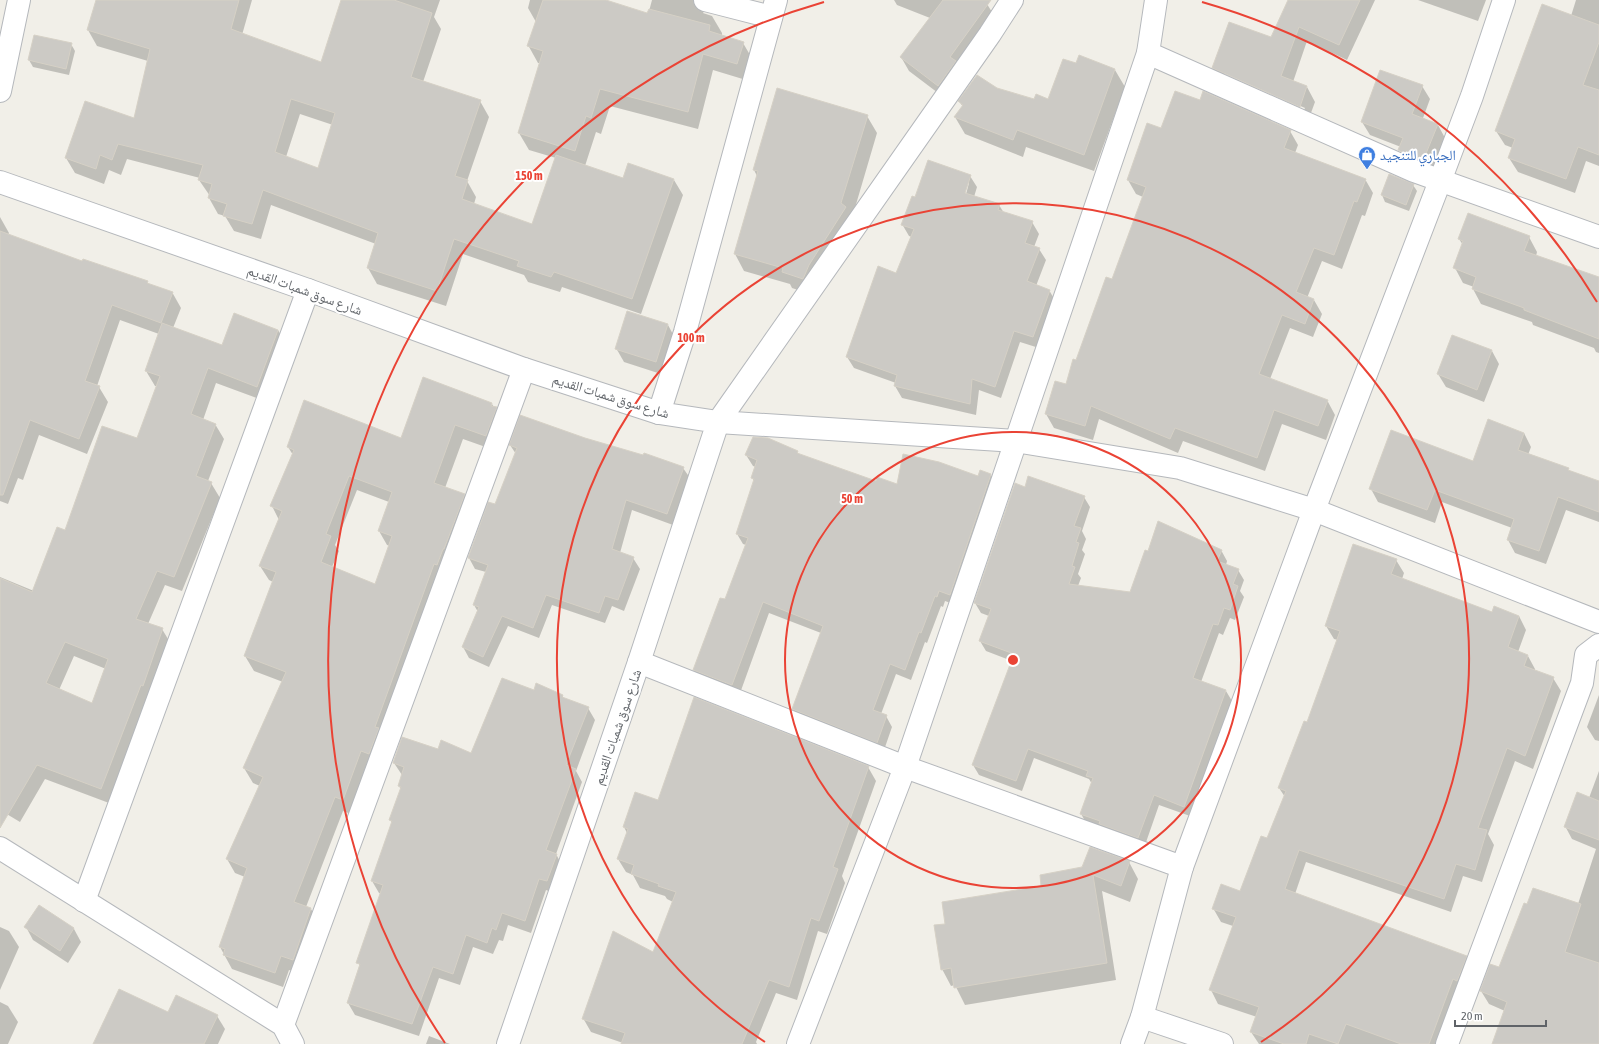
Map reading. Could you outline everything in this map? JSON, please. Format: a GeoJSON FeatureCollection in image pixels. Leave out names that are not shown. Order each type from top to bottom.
{"type":"FeatureCollection","features":[{"type":"Feature","properties":{"kind":"street"},"geometry":{"type":"LineString","coordinates":[[0,92],[19,0]]}},
{"type":"Feature","properties":{"kind":"street"},"geometry":{"type":"LineString","coordinates":[[659,413],[685,332],[773,8],[705,0]]}},
{"type":"Feature","properties":{"kind":"street"},"geometry":{"type":"LineString","coordinates":[[718,422],[986,40],[1012,0]]}},
{"type":"Feature","properties":{"kind":"street"},"geometry":{"type":"LineString","coordinates":[[798,1044],[905,767],[1148,53],[1156,0]]}},
{"type":"Feature","properties":{"kind":"street"},"geometry":{"type":"LineString","coordinates":[[1132,1044],[1142,1017],[1182,867],[1314,510],[1472,96],[1504,0]]}},
{"type":"Feature","properties":{"kind":"street"},"geometry":{"type":"LineString","coordinates":[[1148,53],[1440,181],[1599,237]]}},
{"type":"Feature","properties":{"kind":"street","name":"شارع سوق شمبات القديم"},"geometry":{"type":"LineString","coordinates":[[0,182],[308,290],[524,369],[659,413],[718,422],[639,662],[508,1044]]}},
{"type":"Feature","properties":{"kind":"street"},"geometry":{"type":"LineString","coordinates":[[84,901],[308,290]]}},
{"type":"Feature","properties":{"kind":"street"},"geometry":{"type":"LineString","coordinates":[[283,1025],[524,369]]}},
{"type":"Feature","properties":{"kind":"street"},"geometry":{"type":"LineString","coordinates":[[718,422],[1016,441],[1180,468],[1314,510],[1599,622]]}},
{"type":"Feature","properties":{"kind":"street"},"geometry":{"type":"LineString","coordinates":[[1446,1044],[1582,683],[1586,655],[1599,645]]}},
{"type":"Feature","properties":{"kind":"street"},"geometry":{"type":"LineString","coordinates":[[639,662],[905,767],[1182,867]]}},
{"type":"Feature","properties":{"kind":"street"},"geometry":{"type":"LineString","coordinates":[[0,848],[283,1025],[293,1044]]}},
{"type":"Feature","properties":{"kind":"street"},"geometry":{"type":"LineString","coordinates":[[1142,1017],[1222,1044]]}},
{"type":"Feature","properties":{"kind":"building"},"geometry":{"type":"Polygon","coordinates":[[[96,0],[239,0],[231,29],[321,62],[341,0],[394,0],[432,13],[411,77],[481,100],[455,176],[468,180],[462,199],[532,224],[556,155],[623,178],[628,163],[674,179],[632,299],[554,272],[551,277],[517,266],[519,261],[454,239],[437,291],[367,268],[378,233],[263,190],[252,224],[223,216],[227,204],[208,198],[212,184],[198,180],[203,165],[118,144],[112,160],[100,155],[96,169],[65,158],[85,101],[134,118],[150,49],[87,30],[96,0]],[[291,99],[275,152],[318,168],[335,113],[291,99]]]}},
{"type":"Feature","properties":{"kind":"building"},"geometry":{"type":"Polygon","coordinates":[[[543,0],[606,0],[647,13],[649,9],[710,25],[709,31],[744,42],[737,64],[703,54],[688,112],[600,89],[591,118],[586,116],[575,151],[518,133],[543,51],[527,46],[543,0]]]}},
{"type":"Feature","properties":{"kind":"building"},"geometry":{"type":"Polygon","coordinates":[[[943,0],[991,0],[950,57],[956,61],[938,86],[900,57],[943,0]]]}},
{"type":"Feature","properties":{"kind":"building"},"geometry":{"type":"Polygon","coordinates":[[[1288,0],[1360,0],[1339,45],[1299,27],[1281,76],[1307,86],[1300,107],[1212,68],[1229,22],[1271,37],[1288,0]]]}},
{"type":"Feature","properties":{"kind":"building"},"geometry":{"type":"Polygon","coordinates":[[[1542,4],[1599,25],[1599,42],[1583,85],[1599,90],[1599,155],[1578,147],[1566,179],[1508,158],[1515,139],[1495,131],[1542,4]]]}},
{"type":"Feature","properties":{"kind":"building"},"geometry":{"type":"Polygon","coordinates":[[[34,35],[72,43],[66,69],[28,60],[34,35]]]}},
{"type":"Feature","properties":{"kind":"building"},"geometry":{"type":"Polygon","coordinates":[[[1079,55],[1115,69],[1084,155],[1017,130],[1013,140],[954,117],[963,105],[958,101],[977,75],[997,88],[1034,99],[1036,94],[1048,99],[1063,59],[1076,63],[1079,55]]]}},
{"type":"Feature","properties":{"kind":"building"},"geometry":{"type":"Polygon","coordinates":[[[1380,70],[1423,85],[1412,114],[1438,124],[1423,161],[1398,150],[1403,138],[1361,122],[1380,70]]]}},
{"type":"Feature","properties":{"kind":"building"},"geometry":{"type":"Polygon","coordinates":[[[777,88],[868,115],[841,203],[846,207],[809,265],[803,279],[782,272],[783,268],[734,254],[758,171],[753,170],[777,88]]]}},
{"type":"Feature","properties":{"kind":"building"},"geometry":{"type":"Polygon","coordinates":[[[1175,91],[1200,100],[1203,91],[1291,130],[1284,148],[1366,179],[1357,202],[1354,201],[1334,255],[1314,248],[1296,292],[1314,299],[1305,324],[1282,315],[1259,374],[1328,400],[1318,426],[1274,410],[1257,458],[1175,428],[1170,439],[1091,406],[1085,426],[1045,414],[1055,381],[1066,384],[1073,359],[1076,360],[1106,277],[1112,279],[1146,187],[1127,180],[1147,123],[1161,128],[1175,91]]]}},
{"type":"Feature","properties":{"kind":"building"},"geometry":{"type":"Polygon","coordinates":[[[928,160],[971,175],[965,193],[1000,204],[998,210],[1033,221],[1025,243],[1040,248],[1027,281],[1050,290],[1033,337],[1014,331],[995,387],[972,379],[970,404],[894,386],[897,375],[846,357],[878,266],[896,273],[914,229],[901,225],[912,196],[915,197],[928,160]]]}},
{"type":"Feature","properties":{"kind":"building"},"geometry":{"type":"Polygon","coordinates":[[[1389,174],[1414,184],[1406,205],[1381,195],[1389,174]]]}},
{"type":"Feature","properties":{"kind":"building"},"geometry":{"type":"Polygon","coordinates":[[[1468,213],[1530,236],[1524,251],[1599,277],[1599,339],[1524,310],[1524,308],[1472,289],[1476,277],[1453,268],[1463,241],[1458,239],[1468,213]]]}},
{"type":"Feature","properties":{"kind":"building"},"geometry":{"type":"Polygon","coordinates":[[[0,231],[82,261],[83,259],[148,281],[147,283],[173,292],[161,323],[112,305],[85,381],[100,386],[79,439],[30,420],[3,495],[0,495],[0,231]]]}},
{"type":"Feature","properties":{"kind":"building"},"geometry":{"type":"Polygon","coordinates":[[[627,311],[668,324],[656,362],[615,349],[627,311]]]}},
{"type":"Feature","properties":{"kind":"building"},"geometry":{"type":"Polygon","coordinates":[[[234,313],[278,330],[257,387],[208,368],[191,414],[216,424],[196,476],[212,482],[174,577],[157,571],[136,619],[163,628],[143,686],[141,685],[101,789],[37,765],[0,828],[0,578],[32,592],[57,527],[65,530],[102,426],[137,438],[160,376],[145,371],[162,323],[222,345],[234,313]],[[65,642],[46,683],[92,703],[108,659],[65,642]]]}},
{"type":"Feature","properties":{"kind":"building"},"geometry":{"type":"Polygon","coordinates":[[[1452,335],[1492,350],[1477,390],[1437,374],[1452,335]]]}},
{"type":"Feature","properties":{"kind":"building"},"geometry":{"type":"Polygon","coordinates":[[[423,377],[492,403],[491,406],[497,407],[486,436],[455,425],[434,483],[465,494],[437,565],[434,564],[375,727],[379,728],[369,754],[361,751],[343,800],[335,797],[294,902],[311,908],[293,960],[281,956],[275,973],[223,955],[225,949],[219,947],[247,868],[226,859],[263,777],[243,768],[286,672],[244,656],[276,572],[259,566],[282,511],[270,506],[294,450],[287,447],[304,400],[401,438],[423,377]],[[349,476],[326,534],[331,536],[321,562],[375,584],[392,536],[378,531],[392,492],[349,476]]]}},
{"type":"Feature","properties":{"kind":"building"},"geometry":{"type":"Polygon","coordinates":[[[520,415],[585,438],[643,455],[644,453],[684,467],[667,514],[626,500],[612,549],[634,557],[618,600],[605,596],[599,613],[546,595],[533,628],[502,616],[483,657],[462,647],[479,607],[473,605],[488,565],[468,558],[488,502],[495,504],[517,448],[509,445],[520,415]]]}},
{"type":"Feature","properties":{"kind":"building"},"geometry":{"type":"Polygon","coordinates":[[[1488,419],[1524,433],[1518,450],[1569,468],[1568,470],[1599,481],[1599,512],[1558,497],[1539,551],[1507,540],[1514,519],[1435,490],[1427,510],[1369,489],[1391,430],[1473,461],[1488,419]]]}},
{"type":"Feature","properties":{"kind":"building"},"geometry":{"type":"Polygon","coordinates":[[[753,437],[768,438],[798,451],[797,453],[876,481],[877,477],[897,484],[903,454],[939,462],[978,476],[980,470],[991,474],[950,595],[939,591],[937,597],[935,596],[921,633],[919,632],[905,670],[890,664],[873,710],[887,715],[877,743],[792,709],[823,626],[763,602],[732,685],[693,670],[720,598],[725,599],[748,538],[736,534],[754,479],[751,478],[757,460],[745,455],[753,437]]]}},
{"type":"Feature","properties":{"kind":"building"},"geometry":{"type":"Polygon","coordinates":[[[1028,476],[1085,496],[1074,526],[1081,528],[1076,542],[1079,543],[1072,566],[1075,567],[1069,584],[1130,592],[1145,550],[1148,551],[1158,521],[1222,550],[1217,561],[1239,569],[1233,584],[1238,586],[1230,610],[1224,608],[1218,625],[1213,624],[1193,678],[1226,690],[1184,807],[1154,795],[1138,838],[1099,824],[1100,821],[1080,814],[1093,778],[1086,776],[1088,771],[1028,749],[1016,781],[972,765],[1014,654],[979,641],[991,609],[974,603],[1015,483],[1025,487],[1028,476]]]}},
{"type":"Feature","properties":{"kind":"building"},"geometry":{"type":"Polygon","coordinates":[[[1353,544],[1397,559],[1391,574],[1492,612],[1494,606],[1519,616],[1508,647],[1528,655],[1524,666],[1554,677],[1525,756],[1507,748],[1478,828],[1487,830],[1475,870],[1456,864],[1444,899],[1299,850],[1285,889],[1467,956],[1457,981],[1453,979],[1429,1044],[1401,1044],[1346,1024],[1338,1044],[1309,1034],[1306,1044],[1284,1044],[1250,1032],[1259,1007],[1209,990],[1236,917],[1212,909],[1221,884],[1240,891],[1261,836],[1267,838],[1286,791],[1278,788],[1304,721],[1307,722],[1340,631],[1325,626],[1353,544]]]}},
{"type":"Feature","properties":{"kind":"building"},"geometry":{"type":"Polygon","coordinates":[[[502,678],[534,690],[536,683],[563,695],[562,697],[589,707],[566,765],[576,769],[546,850],[557,854],[547,881],[539,879],[525,921],[502,913],[496,930],[492,928],[487,943],[466,935],[453,974],[433,967],[412,1024],[347,1003],[360,964],[356,963],[383,885],[371,881],[392,821],[389,820],[401,787],[398,786],[404,767],[393,763],[402,737],[438,749],[441,740],[471,753],[502,678]]]}},
{"type":"Feature","properties":{"kind":"building"},"geometry":{"type":"Polygon","coordinates":[[[694,697],[869,766],[833,867],[838,869],[819,921],[811,918],[789,987],[769,980],[742,1044],[621,1044],[625,1033],[582,1019],[613,931],[653,952],[676,892],[631,874],[634,865],[617,859],[628,829],[623,827],[635,792],[658,800],[694,697]]]}},
{"type":"Feature","properties":{"kind":"building"},"geometry":{"type":"Polygon","coordinates":[[[1577,792],[1599,801],[1599,840],[1564,827],[1577,792]]]}},
{"type":"Feature","properties":{"kind":"building"},"geometry":{"type":"Polygon","coordinates":[[[1090,847],[1130,861],[1121,886],[1093,875],[1107,963],[954,988],[951,968],[941,970],[934,925],[945,924],[942,902],[1041,886],[1040,875],[1082,867],[1090,847]]]}},
{"type":"Feature","properties":{"kind":"building"},"geometry":{"type":"Polygon","coordinates":[[[1533,888],[1581,904],[1565,952],[1599,963],[1599,1044],[1492,1044],[1507,1002],[1480,991],[1490,964],[1499,967],[1524,903],[1527,904],[1533,888]]]}},
{"type":"Feature","properties":{"kind":"building"},"geometry":{"type":"Polygon","coordinates":[[[39,905],[74,928],[60,951],[24,927],[39,905]]]}},
{"type":"Feature","properties":{"kind":"building"},"geometry":{"type":"Polygon","coordinates":[[[119,989],[168,1012],[176,995],[218,1015],[204,1044],[93,1044],[119,989]]]}},
{"type":"Feature","properties":{"kind":"place","name":"الجباري للتنجيد"},"geometry":{"type":"Point","coordinates":[1367,170]}}]}
